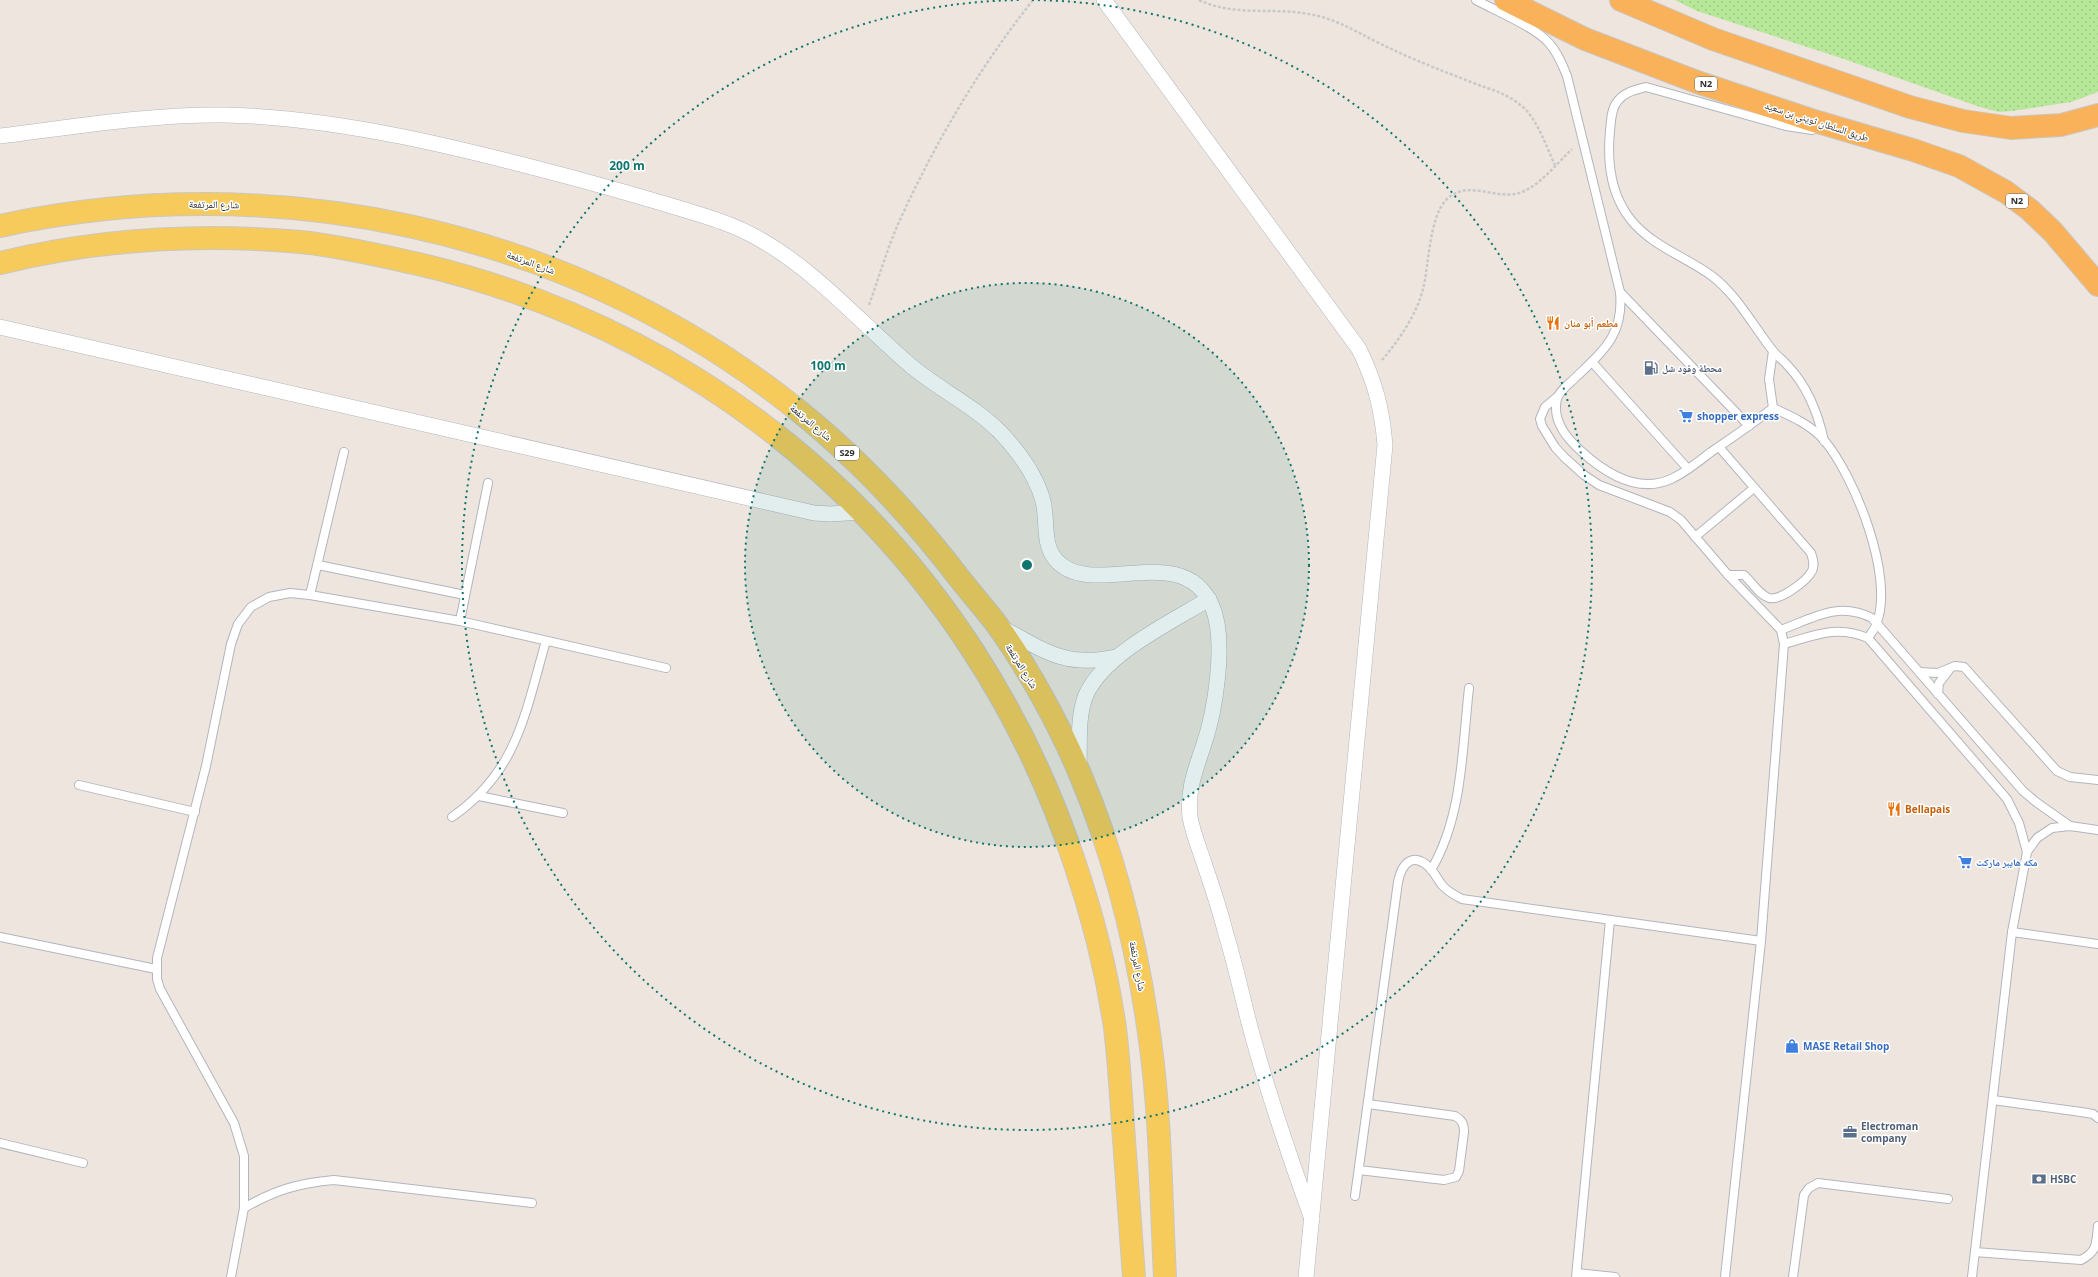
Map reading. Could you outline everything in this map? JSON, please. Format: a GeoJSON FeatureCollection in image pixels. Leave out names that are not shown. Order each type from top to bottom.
{"type":"FeatureCollection","features":[{"type":"Feature","properties":{"kind":"highway","name":"طريق السلطان ثويني بن سعيد"},"geometry":{"type":"LineString","coordinates":[[1506,0],[1593,42],[1697,82],[1959,166],[2006,192],[2030,210],[2053,232],[2098,285]]}},
{"type":"Feature","properties":{"kind":"highway"},"geometry":{"type":"LineString","coordinates":[[1621,0],[1713,39],[1910,107],[1963,121],[2011,128],[2061,125],[2098,115]]}},
{"type":"Feature","properties":{"kind":"main road","name":"شارع المرتفعة"},"geometry":{"type":"LineString","coordinates":[[0,226],[70,213],[137,205],[205,203],[273,206],[340,213],[407,226],[474,242],[540,264],[603,290],[665,321],[724,357],[781,397],[834,440],[884,488],[930,539],[996,624],[1042,697],[1079,771],[1114,870],[1130,930],[1143,992],[1152,1053],[1165,1277]]}},
{"type":"Feature","properties":{"kind":"main road"},"geometry":{"type":"LineString","coordinates":[[0,263],[66,249],[115,243],[210,238],[305,242],[351,250],[444,270],[492,283],[585,319],[630,340],[680,368],[757,420],[822,473],[862,512],[925,584],[982,664],[1006,706],[1032,757],[1055,809],[1075,863],[1091,917],[1115,1029],[1134,1277]]}},
{"type":"Feature","properties":{"kind":"street"},"geometry":{"type":"LineString","coordinates":[[1104,0],[1359,349],[1371,373],[1382,413],[1385,445],[1306,1277]]}},
{"type":"Feature","properties":{"kind":"street"},"geometry":{"type":"LineString","coordinates":[[0,136],[164,117],[249,116],[326,124],[462,150],[613,189],[716,219],[761,239],[796,262],[911,366],[983,417],[1013,448],[1034,479],[1041,494],[1045,509],[1047,544],[1058,562],[1074,572],[1082,574],[1163,572],[1174,574],[1193,583],[1209,599],[1217,621],[1217,678],[1210,724],[1190,787],[1191,820],[1217,902],[1274,1108],[1312,1219]]}},
{"type":"Feature","properties":{"kind":"street"},"geometry":{"type":"LineString","coordinates":[[0,327],[814,513],[830,514],[862,512]]}},
{"type":"Feature","properties":{"kind":"street"},"geometry":{"type":"LineString","coordinates":[[1079,771],[1082,713],[1086,696],[1094,680],[1116,656],[1209,599]]}},
{"type":"Feature","properties":{"kind":"street"},"geometry":{"type":"LineString","coordinates":[[996,624],[1040,649],[1068,659],[1083,662],[1116,656]]}},
{"type":"Feature","properties":{"kind":"lane"},"geometry":{"type":"LineString","coordinates":[[1476,0],[1532,30],[1548,42],[1560,57],[1567,76],[1620,292],[1621,307],[1619,322],[1614,336],[1592,362],[1545,407],[1540,419],[1542,426],[1555,447],[1568,462],[1584,475],[1599,485],[1670,512],[1681,520],[1728,575],[1781,630],[1784,644],[1760,941],[1725,1277]]}},
{"type":"Feature","properties":{"kind":"lane"},"geometry":{"type":"LineString","coordinates":[[1824,441],[1820,420],[1805,388],[1788,366],[1773,351],[1736,300],[1714,278],[1693,263],[1648,237],[1630,219],[1617,198],[1610,173],[1608,148],[1611,119],[1616,102],[1629,91],[1646,87],[1786,126],[1869,138]]}},
{"type":"Feature","properties":{"kind":"lane"},"geometry":{"type":"LineString","coordinates":[[1620,292],[1749,426]]}},
{"type":"Feature","properties":{"kind":"lane"},"geometry":{"type":"LineString","coordinates":[[1773,351],[1769,379],[1773,408]]}},
{"type":"Feature","properties":{"kind":"lane"},"geometry":{"type":"LineString","coordinates":[[1592,362],[1688,469]]}},
{"type":"Feature","properties":{"kind":"lane"},"geometry":{"type":"LineString","coordinates":[[1558,396],[1555,409],[1558,422],[1565,433],[1588,458],[1618,478],[1644,485],[1658,484],[1672,479],[1773,408]]}},
{"type":"Feature","properties":{"kind":"lane"},"geometry":{"type":"LineString","coordinates":[[1773,408],[1801,422],[1824,441],[1844,471],[1852,488],[1875,548],[1881,591],[1877,623],[1868,638]]}},
{"type":"Feature","properties":{"kind":"lane"},"geometry":{"type":"LineString","coordinates":[[1719,447],[1811,553],[1814,562],[1812,571],[1801,583],[1777,598],[1770,599],[1764,596],[1744,575],[1728,575]]}},
{"type":"Feature","properties":{"kind":"lane"},"geometry":{"type":"LineString","coordinates":[[310,595],[344,452]]}},
{"type":"Feature","properties":{"kind":"lane"},"geometry":{"type":"LineString","coordinates":[[460,621],[488,483]]}},
{"type":"Feature","properties":{"kind":"lane"},"geometry":{"type":"LineString","coordinates":[[1695,537],[1754,488]]}},
{"type":"Feature","properties":{"kind":"lane"},"geometry":{"type":"LineString","coordinates":[[318,565],[465,595]]}},
{"type":"Feature","properties":{"kind":"lane"},"geometry":{"type":"LineString","coordinates":[[231,1277],[244,1208],[244,1156],[234,1123],[160,989],[156,969],[157,958],[206,766],[231,644],[238,624],[251,607],[269,597],[290,593],[310,595],[460,621],[666,668]]}},
{"type":"Feature","properties":{"kind":"lane"},"geometry":{"type":"LineString","coordinates":[[1781,630],[1835,610],[1860,612],[1877,623],[2023,791],[2070,826]]}},
{"type":"Feature","properties":{"kind":"lane"},"geometry":{"type":"LineString","coordinates":[[1784,644],[1824,632],[1835,631],[1847,632],[1868,638],[2007,799],[2019,823],[2027,852]]}},
{"type":"Feature","properties":{"kind":"lane"},"geometry":{"type":"LineString","coordinates":[[452,817],[479,796],[501,770],[516,741],[546,641]]}},
{"type":"Feature","properties":{"kind":"lane"},"geometry":{"type":"LineString","coordinates":[[1919,672],[1932,674],[1959,666],[1968,670],[2057,771],[2070,777],[2098,780]]}},
{"type":"Feature","properties":{"kind":"lane"},"geometry":{"type":"LineString","coordinates":[[1938,694],[1939,683],[1950,669]]}},
{"type":"Feature","properties":{"kind":"lane"},"geometry":{"type":"LineString","coordinates":[[1431,870],[1440,855],[1452,821],[1469,688]]}},
{"type":"Feature","properties":{"kind":"lane"},"geometry":{"type":"LineString","coordinates":[[79,785],[195,812]]}},
{"type":"Feature","properties":{"kind":"lane"},"geometry":{"type":"LineString","coordinates":[[479,796],[563,813]]}},
{"type":"Feature","properties":{"kind":"lane"},"geometry":{"type":"LineString","coordinates":[[1972,1277],[2012,932],[2027,852],[2037,838],[2052,828],[2070,826],[2098,830]]}},
{"type":"Feature","properties":{"kind":"lane"},"geometry":{"type":"LineString","coordinates":[[1355,1196],[1399,875],[1402,867],[1408,862],[1415,859],[1423,862],[1442,885],[1451,893],[1462,899],[1760,941]]}},
{"type":"Feature","properties":{"kind":"lane"},"geometry":{"type":"LineString","coordinates":[[1610,920],[1576,1275],[1615,1277]]}},
{"type":"Feature","properties":{"kind":"lane"},"geometry":{"type":"LineString","coordinates":[[2012,932],[2098,944]]}},
{"type":"Feature","properties":{"kind":"lane"},"geometry":{"type":"LineString","coordinates":[[0,937],[156,969]]}},
{"type":"Feature","properties":{"kind":"lane"},"geometry":{"type":"LineString","coordinates":[[1993,1100],[2093,1114],[2098,1118]]}},
{"type":"Feature","properties":{"kind":"lane"},"geometry":{"type":"LineString","coordinates":[[1359,1170],[1444,1180],[1456,1177],[1459,1171],[1464,1125],[1456,1116],[1368,1104]]}},
{"type":"Feature","properties":{"kind":"lane"},"geometry":{"type":"LineString","coordinates":[[0,1144],[83,1163]]}},
{"type":"Feature","properties":{"kind":"lane"},"geometry":{"type":"LineString","coordinates":[[244,1208],[264,1196],[287,1187],[310,1182],[334,1180],[532,1203]]}},
{"type":"Feature","properties":{"kind":"lane"},"geometry":{"type":"LineString","coordinates":[[1792,1277],[1804,1195],[1809,1188],[1818,1183],[1948,1199]]}},
{"type":"Feature","properties":{"kind":"lane"},"geometry":{"type":"LineString","coordinates":[[1975,1252],[2081,1260],[2090,1255],[2096,1246],[2098,1226]]}},
{"type":"Feature","properties":{"kind":"path"},"geometry":{"type":"LineString","coordinates":[[862,322],[898,223],[945,129],[1002,40],[1033,0]]}},
{"type":"Feature","properties":{"kind":"path"},"geometry":{"type":"LineString","coordinates":[[1199,0],[1223,8],[1241,11],[1294,12],[1326,18],[1356,30],[1378,43],[1474,83],[1496,90],[1516,101],[1532,116],[1555,165]]}},
{"type":"Feature","properties":{"kind":"path"},"geometry":{"type":"LineString","coordinates":[[1371,373],[1393,347],[1411,320],[1422,290],[1439,211],[1447,199],[1461,191],[1478,190],[1515,194],[1538,182],[1582,140]]}},
{"type":"Feature","properties":{"kind":"green space"},"geometry":{"type":"Polygon","coordinates":[[[1675,0],[2098,0],[2098,92],[2071,102],[1999,112],[1980,107],[1844,59],[1697,11],[1675,0]]]}},
{"type":"Feature","properties":{"kind":"place","name":"مطعم أبو منان"},"geometry":{"type":"Point","coordinates":[1553,323]}},
{"type":"Feature","properties":{"kind":"place","name":"محطة وقود شل"},"geometry":{"type":"Point","coordinates":[1651,368]}},
{"type":"Feature","properties":{"kind":"place","name":"shopper express"},"geometry":{"type":"Point","coordinates":[1686,416]}},
{"type":"Feature","properties":{"kind":"place","name":"Bellapais"},"geometry":{"type":"Point","coordinates":[1894,809]}},
{"type":"Feature","properties":{"kind":"place","name":"مكه هايبر ماركت"},"geometry":{"type":"Point","coordinates":[1965,862]}},
{"type":"Feature","properties":{"kind":"place","name":"MASE Retail Shop"},"geometry":{"type":"Point","coordinates":[1792,1046]}},
{"type":"Feature","properties":{"kind":"place","name":"Electroman company"},"geometry":{"type":"Point","coordinates":[1850,1132]}},
{"type":"Feature","properties":{"kind":"place","name":"HSBC"},"geometry":{"type":"Point","coordinates":[2039,1179]}}]}
